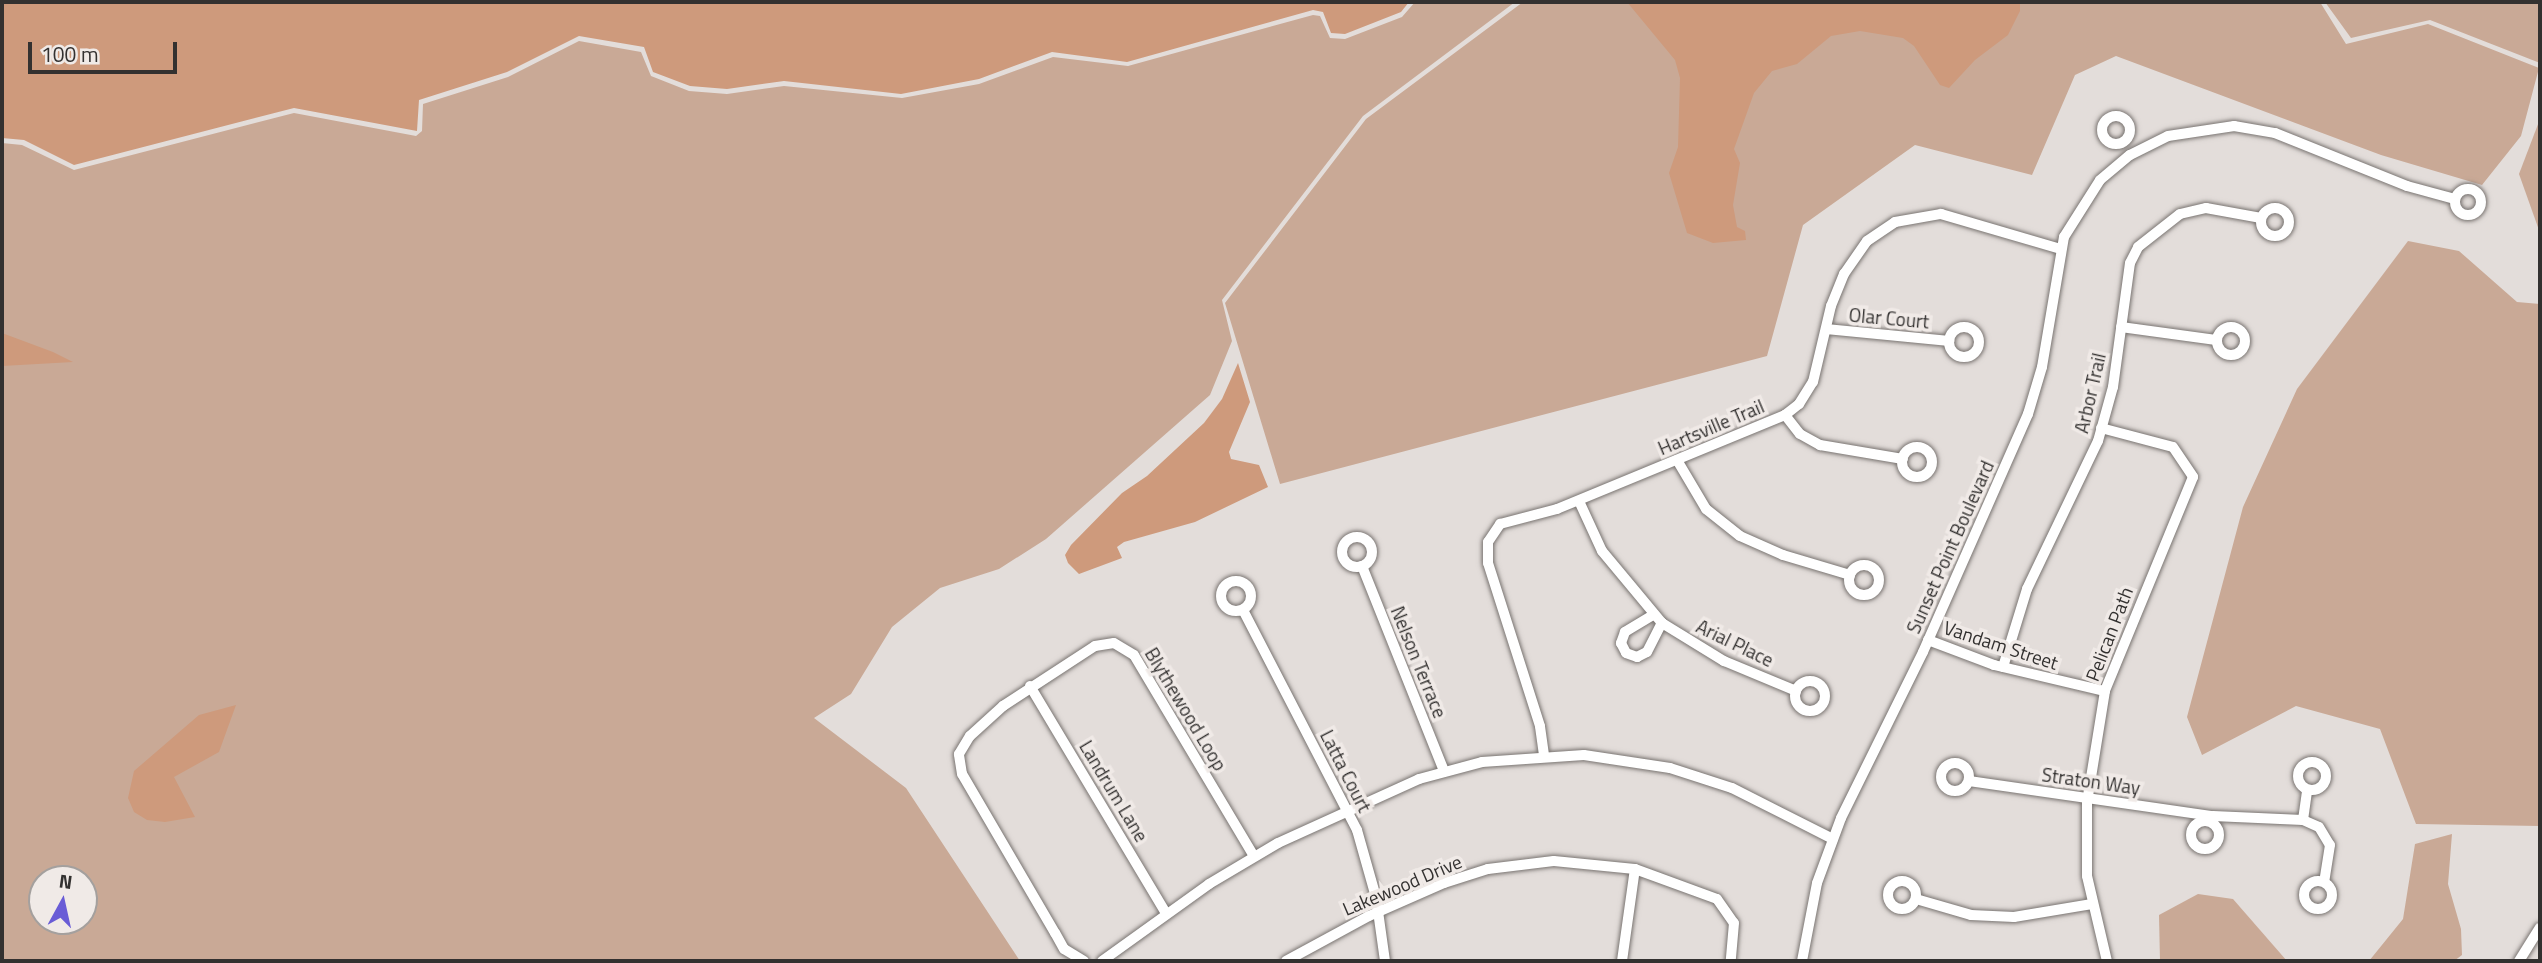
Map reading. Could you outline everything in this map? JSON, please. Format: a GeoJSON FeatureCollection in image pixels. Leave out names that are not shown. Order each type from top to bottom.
{"type":"FeatureCollection","features":[{"type":"Feature","properties":{"kind":"street","name":"Sunset Point Boulevard"},"geometry":{"type":"LineString","coordinates":[[1802,961],[1817,883],[1833,839],[1928,640],[2036,392],[2061,249],[2085,198],[2130,155],[2188,130],[2255,128],[2407,186],[2455,200]]}},
{"type":"Feature","properties":{"kind":"street"},"geometry":{"type":"LineString","coordinates":[[2123,142],[2130,155]]}},
{"type":"Feature","properties":{"kind":"street","name":"Arbor Trail"},"geometry":{"type":"LineString","coordinates":[[2003,667],[2027,589],[2101,428],[2121,327],[2130,263],[2148,234],[2180,214],[2206,208],[2261,218]]}},
{"type":"Feature","properties":{"kind":"street","name":"Hartsville Trail"},"geometry":{"type":"LineString","coordinates":[[1544,755],[1535,708],[1486,552],[1500,524],[1579,501],[1785,415],[1799,404],[1813,382],[1836,291],[1858,251],[1881,230],[1912,216],[1956,218],[2061,249]]}},
{"type":"Feature","properties":{"kind":"street"},"geometry":{"type":"LineString","coordinates":[[2121,327],[2216,340]]}},
{"type":"Feature","properties":{"kind":"street","name":"Olar Court"},"geometry":{"type":"LineString","coordinates":[[1826,329],[1949,341]]}},
{"type":"Feature","properties":{"kind":"street"},"geometry":{"type":"LineString","coordinates":[[1785,415],[1800,434],[1820,445],[1903,459]]}},
{"type":"Feature","properties":{"kind":"street","name":"Pelican Path"},"geometry":{"type":"LineString","coordinates":[[2101,428],[2172,447],[2193,477],[2105,691],[2087,798],[2087,876],[2106,961]]}},
{"type":"Feature","properties":{"kind":"street"},"geometry":{"type":"LineString","coordinates":[[1677,460],[1706,509],[1740,536],[1783,555],[1850,575]]}},
{"type":"Feature","properties":{"kind":"street","name":"Arial Place"},"geometry":{"type":"LineString","coordinates":[[1579,501],[1602,551],[1657,619],[1724,661],[1796,691]]}},
{"type":"Feature","properties":{"kind":"street","name":"Nelson Terrace"},"geometry":{"type":"LineString","coordinates":[[1362,566],[1444,771]]}},
{"type":"Feature","properties":{"kind":"street","name":"Latta Court"},"geometry":{"type":"LineString","coordinates":[[1243,610],[1348,810],[1363,848],[1378,912],[1385,961]]}},
{"type":"Feature","properties":{"kind":"street","name":"Vandam Street"},"geometry":{"type":"LineString","coordinates":[[1928,640],[2003,667],[2105,691]]}},
{"type":"Feature","properties":{"kind":"street","name":"Blythewood Loop"},"geometry":{"type":"LineString","coordinates":[[1084,961],[1064,949],[959,765],[960,754],[970,736],[1030,686],[1095,646],[1114,643],[1129,650],[1254,856]]}},
{"type":"Feature","properties":{"kind":"street","name":"Landrum Lane"},"geometry":{"type":"LineString","coordinates":[[1030,686],[1167,913]]}},
{"type":"Feature","properties":{"kind":"street"},"geometry":{"type":"LineString","coordinates":[[1102,961],[1167,913],[1254,856],[1348,810],[1444,771],[1544,755],[1608,757],[1670,768],[1732,789],[1833,839]]}},
{"type":"Feature","properties":{"kind":"street","name":"Straton Way"},"geometry":{"type":"LineString","coordinates":[[1969,781],[2207,818],[2303,820]]}},
{"type":"Feature","properties":{"kind":"street"},"geometry":{"type":"LineString","coordinates":[[2307,790],[2303,820],[2319,827],[2330,845],[2324,882]]}},
{"type":"Feature","properties":{"kind":"street","name":"Lakewood Drive"},"geometry":{"type":"LineString","coordinates":[[1286,961],[1378,912],[1468,874],[1509,865],[1572,861],[1635,869],[1697,888],[1725,905],[1734,923],[1731,961]]}},
{"type":"Feature","properties":{"kind":"street"},"geometry":{"type":"LineString","coordinates":[[1622,961],[1635,869]]}},
{"type":"Feature","properties":{"kind":"street"},"geometry":{"type":"LineString","coordinates":[[1916,899],[1970,915],[2014,916],[2092,904]]}},
{"type":"Feature","properties":{"kind":"street"},"geometry":{"type":"LineString","coordinates":[[2519,961],[2540,928]]}},
{"type":"Feature","properties":{"kind":"shaded area"},"geometry":{"type":"Polygon","coordinates":[[[2,2],[1409,2],[1401,12],[1345,34],[1331,33],[1323,12],[1313,10],[1127,62],[1052,52],[979,79],[901,94],[784,81],[727,89],[690,86],[653,72],[644,47],[579,36],[507,72],[419,100],[417,131],[294,108],[74,165],[24,140],[2,138],[2,2]]]}},
{"type":"Feature","properties":{"kind":"shaded area"},"geometry":{"type":"Polygon","coordinates":[[[1415,2],[1515,2],[1363,116],[1222,300],[1232,341],[1210,395],[1046,539],[999,569],[940,588],[892,627],[851,694],[814,718],[906,788],[1020,961],[2,961],[2,143],[22,145],[74,170],[294,113],[416,136],[422,131],[423,104],[508,77],[579,41],[641,52],[651,76],[689,91],[727,94],[784,86],[902,98],[979,84],[1053,57],[1128,66],[1313,15],[1320,16],[1330,38],[1345,39],[1402,17],[1415,2]]]}},
{"type":"Feature","properties":{"kind":"shaded area"},"geometry":{"type":"Polygon","coordinates":[[[1523,2],[2320,2],[2346,44],[2428,24],[2539,68],[2521,136],[2482,185],[2381,155],[2116,56],[2075,75],[2032,175],[1915,145],[1803,225],[1767,356],[1280,484],[1225,303],[1366,119],[1523,2]]]}},
{"type":"Feature","properties":{"kind":"shaded area"},"geometry":{"type":"Polygon","coordinates":[[[1627,2],[2020,2],[2020,11],[2008,35],[1975,60],[1949,88],[1940,85],[1914,46],[1903,38],[1860,31],[1831,36],[1797,64],[1772,71],[1754,93],[1734,149],[1740,163],[1733,205],[1737,227],[1745,231],[1746,240],[1713,243],[1687,233],[1669,173],[1678,147],[1680,78],[1675,60],[1627,2]]]}},
{"type":"Feature","properties":{"kind":"shaded area"},"geometry":{"type":"Polygon","coordinates":[[[2325,2],[2540,2],[2540,63],[2430,20],[2351,38],[2325,2]]]}},
{"type":"Feature","properties":{"kind":"shaded area"},"geometry":{"type":"Polygon","coordinates":[[[2540,119],[2540,233],[2519,174],[2540,119]]]}},
{"type":"Feature","properties":{"kind":"shaded area"},"geometry":{"type":"Polygon","coordinates":[[[2408,241],[2459,251],[2517,302],[2540,304],[2540,826],[2416,824],[2380,729],[2296,706],[2202,755],[2187,717],[2243,507],[2297,389],[2408,241]]]}},
{"type":"Feature","properties":{"kind":"shaded area"},"geometry":{"type":"Polygon","coordinates":[[[2,333],[53,352],[73,362],[2,366],[2,333]]]}},
{"type":"Feature","properties":{"kind":"shaded area"},"geometry":{"type":"Polygon","coordinates":[[[1238,363],[1250,402],[1229,452],[1231,459],[1259,465],[1268,487],[1195,522],[1124,542],[1117,547],[1122,558],[1079,574],[1068,563],[1065,555],[1071,545],[1122,493],[1147,476],[1204,423],[1222,399],[1238,363]]]}},
{"type":"Feature","properties":{"kind":"shaded area"},"geometry":{"type":"Polygon","coordinates":[[[236,705],[219,752],[174,777],[195,817],[165,822],[147,820],[134,812],[128,798],[134,771],[199,715],[236,705]]]}},
{"type":"Feature","properties":{"kind":"shaded area"},"geometry":{"type":"Polygon","coordinates":[[[2452,834],[2448,884],[2461,929],[2462,955],[2454,961],[2369,961],[2403,919],[2415,844],[2452,834]]]}},
{"type":"Feature","properties":{"kind":"shaded area"},"geometry":{"type":"Polygon","coordinates":[[[2198,894],[2233,899],[2287,961],[2160,961],[2159,915],[2198,894]]]}}]}
